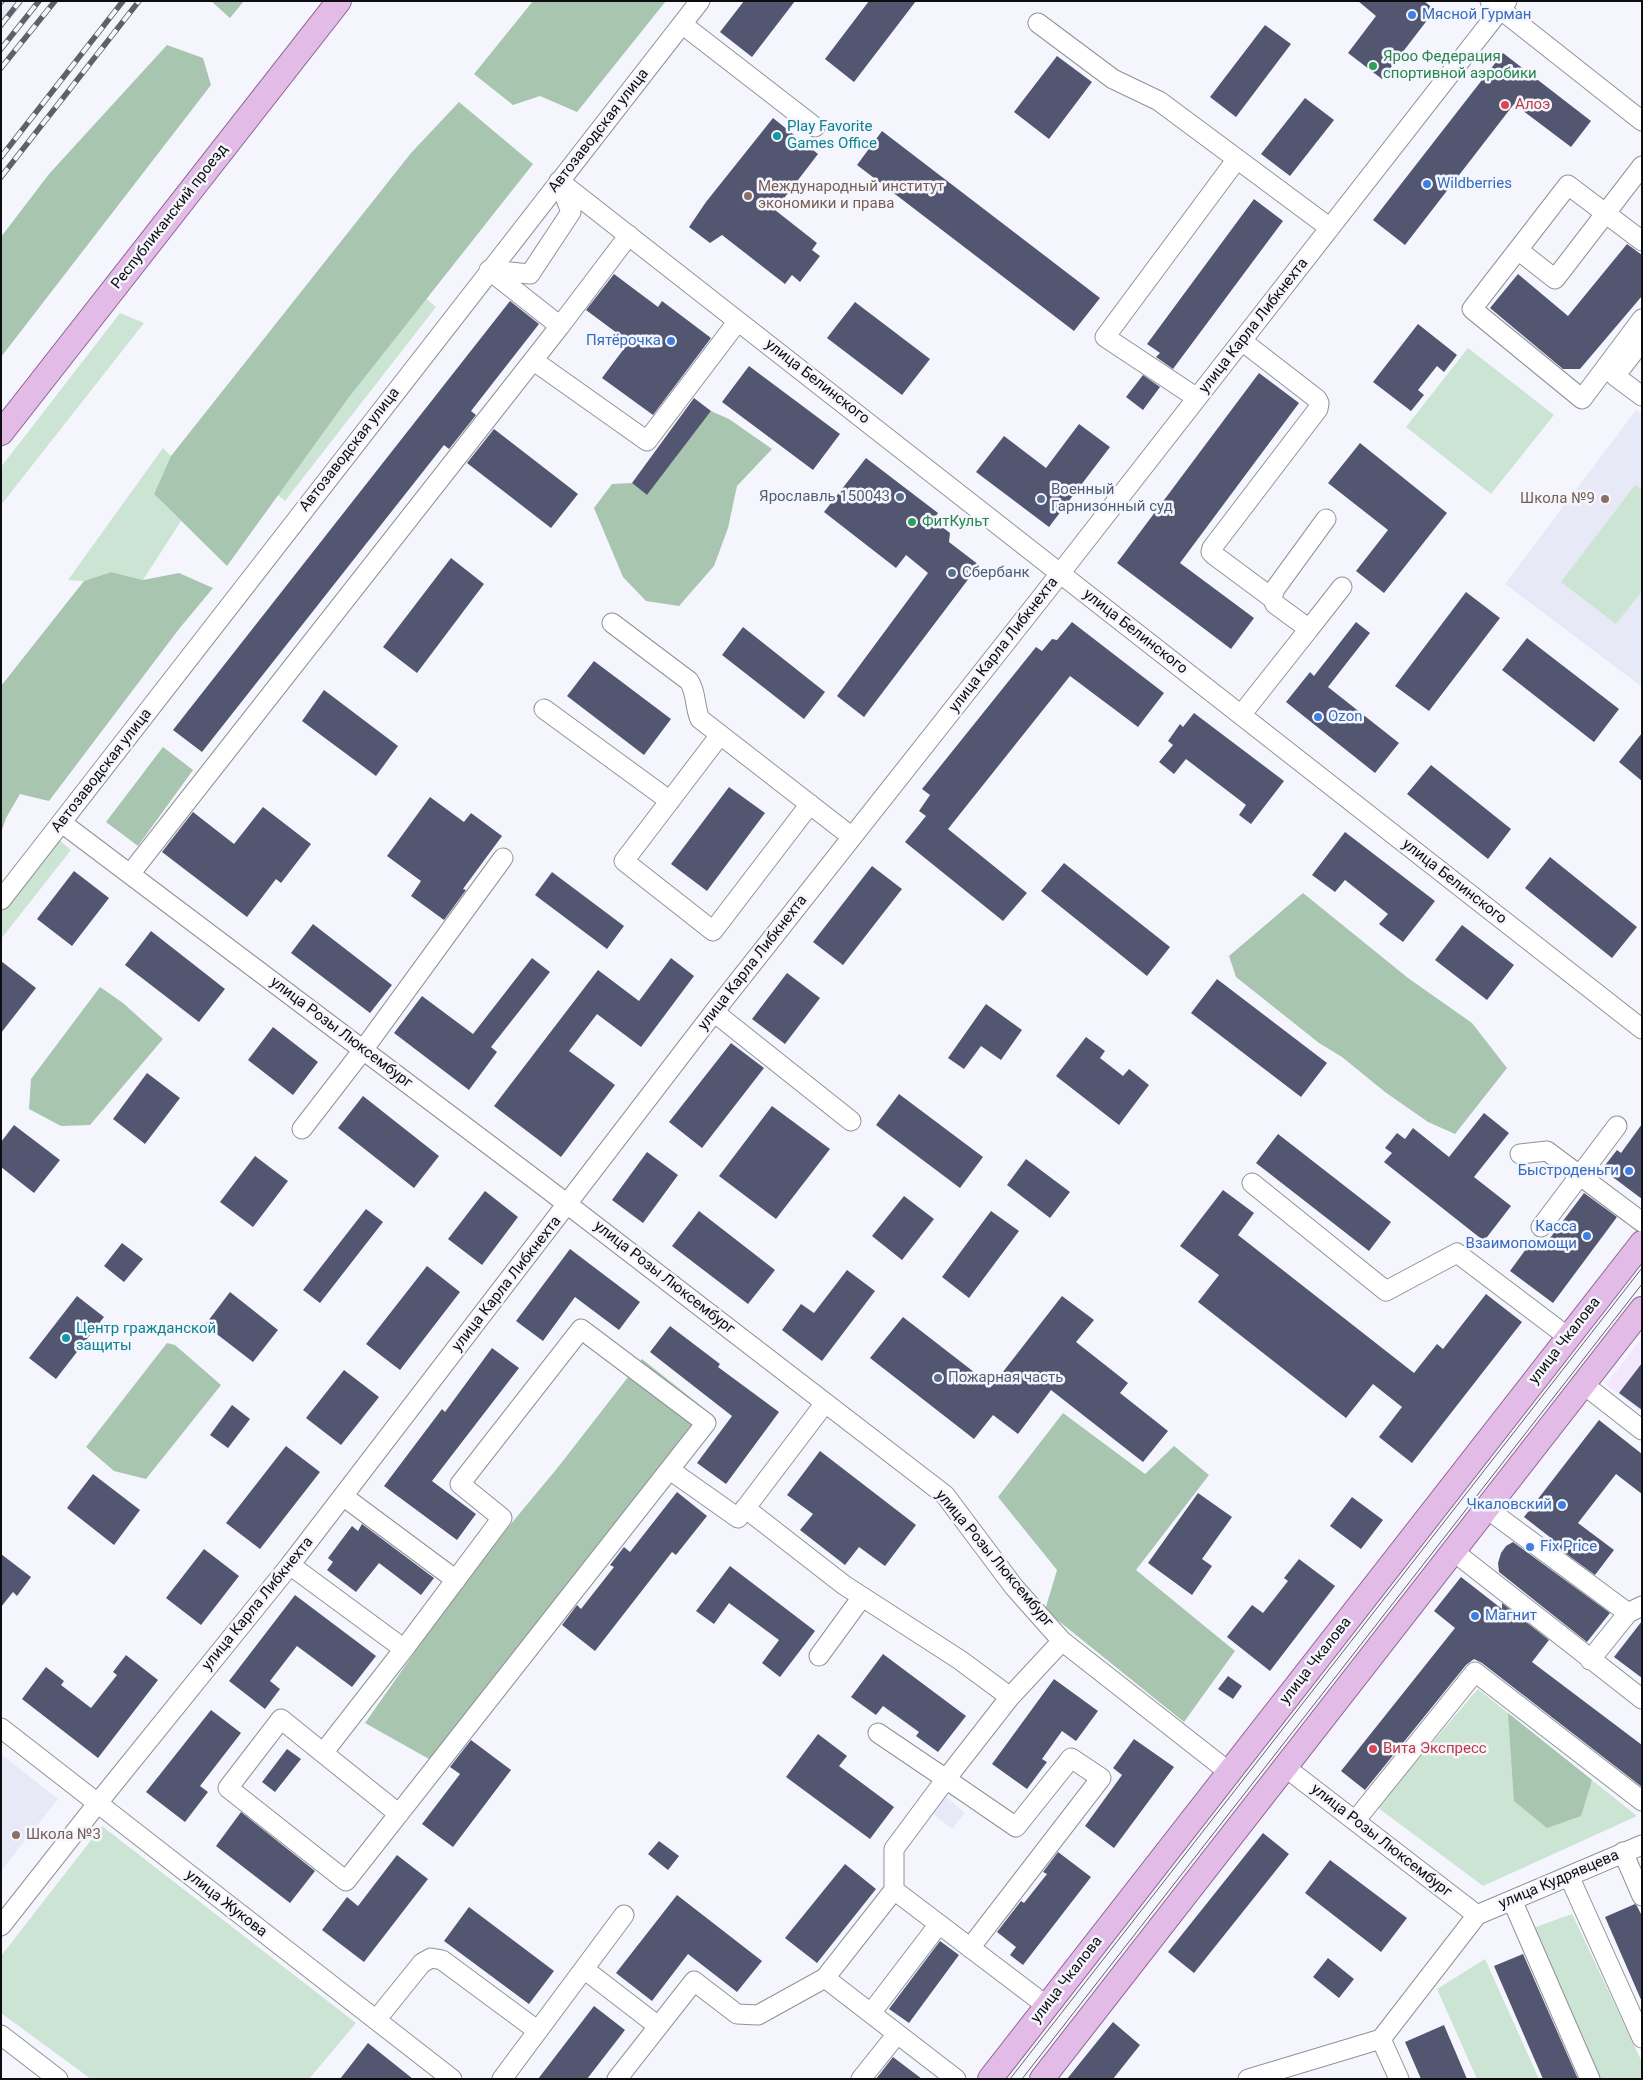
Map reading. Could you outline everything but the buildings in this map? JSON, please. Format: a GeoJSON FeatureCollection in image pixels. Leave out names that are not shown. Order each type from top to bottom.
{"type":"FeatureCollection","features":[{"type":"Feature","properties":{"kind":"main road","name":"Республиканский проезд"},"geometry":{"type":"LineString","coordinates":[[1,433],[339,1]]}},
{"type":"Feature","properties":{"kind":"main road","name":"улица Чкалова"},"geometry":{"type":"LineString","coordinates":[[990,2079],[1642,1243]]}},
{"type":"Feature","properties":{"kind":"main road"},"geometry":{"type":"LineString","coordinates":[[1042,2079],[1642,1309]]}},
{"type":"Feature","properties":{"kind":"street","name":"Автозаводская улица"},"geometry":{"type":"LineString","coordinates":[[1,900],[700,1]]}},
{"type":"Feature","properties":{"kind":"street"},"geometry":{"type":"LineString","coordinates":[[1499,4],[1642,121]]}},
{"type":"Feature","properties":{"kind":"street","name":"улица Карла Либкнехта"},"geometry":{"type":"LineString","coordinates":[[1,1926],[290,1565],[568,1205],[714,1012],[1330,228],[1499,4]]}},
{"type":"Feature","properties":{"kind":"street"},"geometry":{"type":"LineString","coordinates":[[682,24],[815,127]]}},
{"type":"Feature","properties":{"kind":"street"},"geometry":{"type":"LineString","coordinates":[[1038,24],[1113,79],[1159,101],[1330,228]]}},
{"type":"Feature","properties":{"kind":"street"},"geometry":{"type":"LineString","coordinates":[[1197,398],[1105,337],[1237,158]]}},
{"type":"Feature","properties":{"kind":"street"},"geometry":{"type":"LineString","coordinates":[[1518,250],[1555,278],[1642,166]]}},
{"type":"Feature","properties":{"kind":"street"},"geometry":{"type":"LineString","coordinates":[[490,270],[530,274],[571,212],[559,181]]}},
{"type":"Feature","properties":{"kind":"street","name":"улица Белинского"},"geometry":{"type":"LineString","coordinates":[[559,181],[1642,1029]]}},
{"type":"Feature","properties":{"kind":"street"},"geometry":{"type":"LineString","coordinates":[[1642,241],[1568,185],[1472,309],[1582,399],[1642,320]]}},
{"type":"Feature","properties":{"kind":"street"},"geometry":{"type":"LineString","coordinates":[[130,874],[534,361],[629,235]]}},
{"type":"Feature","properties":{"kind":"street"},"geometry":{"type":"LineString","coordinates":[[490,270],[560,326]]}},
{"type":"Feature","properties":{"kind":"street"},"geometry":{"type":"LineString","coordinates":[[534,361],[648,441],[738,321]]}},
{"type":"Feature","properties":{"kind":"street"},"geometry":{"type":"LineString","coordinates":[[1242,341],[1317,399],[1319,404],[1318,409],[1212,548],[1211,552],[1272,598],[1275,604],[1309,629]]}},
{"type":"Feature","properties":{"kind":"street"},"geometry":{"type":"LineString","coordinates":[[1642,342],[1615,376],[1642,396]]}},
{"type":"Feature","properties":{"kind":"street"},"geometry":{"type":"LineString","coordinates":[[1272,598],[1275,589],[1326,519]]}},
{"type":"Feature","properties":{"kind":"street"},"geometry":{"type":"LineString","coordinates":[[1241,715],[1342,587]]}},
{"type":"Feature","properties":{"kind":"street"},"geometry":{"type":"LineString","coordinates":[[612,623],[690,680],[695,689],[695,709],[700,719],[852,837]]}},
{"type":"Feature","properties":{"kind":"street"},"geometry":{"type":"LineString","coordinates":[[544,709],[670,801]]}},
{"type":"Feature","properties":{"kind":"street"},"geometry":{"type":"LineString","coordinates":[[720,735],[624,861],[714,931],[810,804]]}},
{"type":"Feature","properties":{"kind":"street","name":"улица Розы Люксембург"},"geometry":{"type":"LineString","coordinates":[[62,823],[568,1205],[945,1495],[1014,1587],[1062,1641],[1229,1772]]}},
{"type":"Feature","properties":{"kind":"street"},"geometry":{"type":"LineString","coordinates":[[302,1128],[363,1050],[503,858]]}},
{"type":"Feature","properties":{"kind":"street"},"geometry":{"type":"LineString","coordinates":[[714,1012],[851,1121]]}},
{"type":"Feature","properties":{"kind":"street"},"geometry":{"type":"LineString","coordinates":[[1540,1227],[1617,1126]]}},
{"type":"Feature","properties":{"kind":"street"},"geometry":{"type":"LineString","coordinates":[[1520,1154],[1547,1151],[1642,1222]]}},
{"type":"Feature","properties":{"kind":"street"},"geometry":{"type":"LineString","coordinates":[[1252,1182],[1386,1291],[1458,1252],[1568,1337]]}},
{"type":"Feature","properties":{"kind":"street"},"geometry":{"type":"LineString","coordinates":[[323,1753],[502,1518],[460,1484],[581,1329],[706,1423],[670,1470],[399,1814],[346,1881],[228,1788],[281,1719],[323,1753],[399,1814]]}},
{"type":"Feature","properties":{"kind":"street"},"geometry":{"type":"LineString","coordinates":[[1583,1384],[1642,1430]]}},
{"type":"Feature","properties":{"kind":"street"},"geometry":{"type":"LineString","coordinates":[[670,1470],[738,1518],[825,1403]]}},
{"type":"Feature","properties":{"kind":"street"},"geometry":{"type":"LineString","coordinates":[[343,1496],[456,1580]]}},
{"type":"Feature","properties":{"kind":"street"},"geometry":{"type":"LineString","coordinates":[[745,1508],[862,1598],[960,1660],[1010,1697]]}},
{"type":"Feature","properties":{"kind":"street"},"geometry":{"type":"LineString","coordinates":[[1486,1508],[1635,1609],[1590,1660]]}},
{"type":"Feature","properties":{"kind":"street"},"geometry":{"type":"LineString","coordinates":[[1453,1551],[1641,1700]]}},
{"type":"Feature","properties":{"kind":"street"},"geometry":{"type":"LineString","coordinates":[[290,1565],[404,1649]]}},
{"type":"Feature","properties":{"kind":"street"},"geometry":{"type":"LineString","coordinates":[[819,1656],[862,1598]]}},
{"type":"Feature","properties":{"kind":"street"},"geometry":{"type":"LineString","coordinates":[[617,2079],[694,1981],[737,2014],[758,2015],[825,1978],[894,1890],[894,1849],[1010,1697],[1062,1641]]}},
{"type":"Feature","properties":{"kind":"street"},"geometry":{"type":"LineString","coordinates":[[1355,1821],[1475,1672],[1642,1801]]}},
{"type":"Feature","properties":{"kind":"street","name":"улица Жукова"},"geometry":{"type":"LineString","coordinates":[[1,1728],[452,2079]]}},
{"type":"Feature","properties":{"kind":"street"},"geometry":{"type":"LineString","coordinates":[[878,1733],[1016,1827],[1071,1758],[1101,1778],[970,1948]]}},
{"type":"Feature","properties":{"kind":"street","name":"улица Розы Люксембург"},"geometry":{"type":"LineString","coordinates":[[1285,1767],[1477,1915]]}},
{"type":"Feature","properties":{"kind":"street","name":"улица Кудрявцева"},"geometry":{"type":"LineString","coordinates":[[1477,1915],[1642,1845]]}},
{"type":"Feature","properties":{"kind":"street"},"geometry":{"type":"LineString","coordinates":[[1623,1852],[1642,1896]]}},
{"type":"Feature","properties":{"kind":"street"},"geometry":{"type":"LineString","coordinates":[[1569,1876],[1642,2038]]}},
{"type":"Feature","properties":{"kind":"street"},"geometry":{"type":"LineString","coordinates":[[894,1890],[1047,2006]]}},
{"type":"Feature","properties":{"kind":"street"},"geometry":{"type":"LineString","coordinates":[[1512,1900],[1590,2079]]}},
{"type":"Feature","properties":{"kind":"street"},"geometry":{"type":"LineString","coordinates":[[502,2079],[624,1915]]}},
{"type":"Feature","properties":{"kind":"street"},"geometry":{"type":"LineString","coordinates":[[1248,2079],[1381,2040],[1477,1915]]}},
{"type":"Feature","properties":{"kind":"street"},"geometry":{"type":"LineString","coordinates":[[871,2013],[939,1924]]}},
{"type":"Feature","properties":{"kind":"street"},"geometry":{"type":"LineString","coordinates":[[376,2020],[422,1962],[431,1958],[442,1960],[538,2031]]}},
{"type":"Feature","properties":{"kind":"street"},"geometry":{"type":"LineString","coordinates":[[584,1969],[658,2026]]}},
{"type":"Feature","properties":{"kind":"street"},"geometry":{"type":"LineString","coordinates":[[825,1978],[956,2079]]}},
{"type":"Feature","properties":{"kind":"street"},"geometry":{"type":"LineString","coordinates":[[861,2079],[897,2034]]}},
{"type":"Feature","properties":{"kind":"street"},"geometry":{"type":"LineString","coordinates":[[1,2035],[58,2079]]}},
{"type":"Feature","properties":{"kind":"street"},"geometry":{"type":"LineString","coordinates":[[1381,2040],[1399,2079]]}},
{"type":"Feature","properties":{"kind":"shaded area"},"geometry":{"type":"Polygon","coordinates":[[[1,1],[25,1],[1,31],[1,1]]]}},
{"type":"Feature","properties":{"kind":"shaded area","name":"Школа №9"},"geometry":{"type":"Polygon","coordinates":[[[1636,410],[1642,414],[1642,687],[1505,584],[1636,410]]]}},
{"type":"Feature","properties":{"kind":"shaded area"},"geometry":{"type":"Polygon","coordinates":[[[1642,1338],[1642,1413],[1606,1384],[1642,1338]]]}},
{"type":"Feature","properties":{"kind":"shaded area","name":"Школа №3"},"geometry":{"type":"Polygon","coordinates":[[[1,1754],[58,1799],[1,1871],[1,1754]]]}},
{"type":"Feature","properties":{"kind":"shaded area"},"geometry":{"type":"Polygon","coordinates":[[[945,1796],[965,1813],[952,1829],[932,1813],[945,1796]]]}},
{"type":"Feature","properties":{"kind":"green space"},"geometry":{"type":"Polygon","coordinates":[[[211,1],[244,1],[230,18],[211,1]]]}},
{"type":"Feature","properties":{"kind":"green space"},"geometry":{"type":"Polygon","coordinates":[[[533,1],[666,1],[577,112],[540,96],[513,105],[474,74],[533,1]]]}},
{"type":"Feature","properties":{"kind":"green space"},"geometry":{"type":"Polygon","coordinates":[[[167,45],[203,58],[211,85],[1,357],[1,237],[49,174],[167,45]]]}},
{"type":"Feature","properties":{"kind":"green space"},"geometry":{"type":"Polygon","coordinates":[[[459,102],[533,164],[349,397],[227,566],[154,494],[171,456],[411,153],[459,102]]]}},
{"type":"Feature","properties":{"kind":"green space"},"geometry":{"type":"Polygon","coordinates":[[[410,285],[436,307],[285,501],[260,480],[410,285]]]}},
{"type":"Feature","properties":{"kind":"green space"},"geometry":{"type":"Polygon","coordinates":[[[120,313],[144,323],[1,505],[1,467],[120,313]]]}},
{"type":"Feature","properties":{"kind":"green space"},"geometry":{"type":"Polygon","coordinates":[[[1468,348],[1554,415],[1491,494],[1406,427],[1468,348]]]}},
{"type":"Feature","properties":{"kind":"green space"},"geometry":{"type":"Polygon","coordinates":[[[711,411],[729,419],[772,449],[737,486],[728,528],[714,566],[679,606],[646,601],[623,577],[594,508],[612,484],[632,483],[647,495],[711,411]]]}},
{"type":"Feature","properties":{"kind":"green space"},"geometry":{"type":"Polygon","coordinates":[[[163,448],[171,456],[154,494],[181,521],[143,580],[111,572],[84,581],[68,580],[163,448]]]}},
{"type":"Feature","properties":{"kind":"green space"},"geometry":{"type":"Polygon","coordinates":[[[1635,485],[1642,490],[1642,591],[1616,624],[1561,582],[1635,485]]]}},
{"type":"Feature","properties":{"kind":"green space"},"geometry":{"type":"Polygon","coordinates":[[[111,572],[143,580],[179,573],[213,588],[179,629],[49,801],[20,794],[6,818],[1,833],[1,686],[84,581],[111,572]]]}},
{"type":"Feature","properties":{"kind":"green space"},"geometry":{"type":"Polygon","coordinates":[[[163,747],[193,770],[138,846],[106,822],[163,747]]]}},
{"type":"Feature","properties":{"kind":"green space"},"geometry":{"type":"Polygon","coordinates":[[[57,838],[71,850],[1,939],[1,909],[57,838]]]}},
{"type":"Feature","properties":{"kind":"green space"},"geometry":{"type":"Polygon","coordinates":[[[1303,893],[1408,978],[1472,1023],[1507,1068],[1455,1134],[1428,1122],[1385,1092],[1342,1057],[1319,1043],[1236,977],[1229,956],[1303,893]]]}},
{"type":"Feature","properties":{"kind":"green space"},"geometry":{"type":"Polygon","coordinates":[[[100,987],[123,1003],[163,1039],[90,1125],[61,1126],[29,1109],[31,1079],[100,987]]]}},
{"type":"Feature","properties":{"kind":"green space"},"geometry":{"type":"Polygon","coordinates":[[[167,1343],[175,1345],[221,1385],[146,1479],[114,1471],[86,1447],[167,1343]]]}},
{"type":"Feature","properties":{"kind":"green space"},"geometry":{"type":"Polygon","coordinates":[[[642,1359],[711,1414],[706,1423],[463,1722],[429,1759],[365,1723],[471,1572],[559,1466],[642,1359]]]}},
{"type":"Feature","properties":{"kind":"green space"},"geometry":{"type":"Polygon","coordinates":[[[1063,1413],[1145,1474],[1174,1446],[1209,1475],[1136,1570],[1235,1651],[1184,1722],[1045,1610],[1057,1570],[998,1497],[1063,1413]]]}},
{"type":"Feature","properties":{"kind":"green space"},"geometry":{"type":"Polygon","coordinates":[[[1478,1689],[1637,1816],[1483,1886],[1377,1807],[1478,1689]]]}},
{"type":"Feature","properties":{"kind":"green space"},"geometry":{"type":"Polygon","coordinates":[[[1508,1713],[1592,1780],[1581,1816],[1547,1828],[1514,1801],[1508,1713]]]}},
{"type":"Feature","properties":{"kind":"green space"},"geometry":{"type":"Polygon","coordinates":[[[102,1826],[356,2023],[309,2079],[91,2079],[1,2013],[1,1956],[102,1826]]]}},
{"type":"Feature","properties":{"kind":"green space"},"geometry":{"type":"Polygon","coordinates":[[[1572,1914],[1642,2062],[1642,2079],[1598,2079],[1533,1928],[1572,1914]]]}},
{"type":"Feature","properties":{"kind":"green space"},"geometry":{"type":"Polygon","coordinates":[[[1485,1959],[1539,2079],[1477,2079],[1437,1989],[1485,1959]]]}},
{"type":"Feature","properties":{"kind":"tram line"},"geometry":{"type":"LineString","coordinates":[[1010,2079],[1642,1268]]}},
{"type":"Feature","properties":{"kind":"tram line"},"geometry":{"type":"LineString","coordinates":[[1022,2079],[1642,1284]]}},
{"type":"Feature","properties":{"kind":"railway"},"geometry":{"type":"LineString","coordinates":[[1,25],[20,1]]}},
{"type":"Feature","properties":{"kind":"railway"},"geometry":{"type":"LineString","coordinates":[[1,49],[39,1]]}},
{"type":"Feature","properties":{"kind":"railway"},"geometry":{"type":"LineString","coordinates":[[1,68],[55,1]]}},
{"type":"Feature","properties":{"kind":"railway"},"geometry":{"type":"LineString","coordinates":[[1,157],[123,1]]}},
{"type":"Feature","properties":{"kind":"railway"},"geometry":{"type":"LineString","coordinates":[[1,177],[139,1]]}},
{"type":"Feature","properties":{"kind":"place","name":"Мясной Гурман"},"geometry":{"type":"Point","coordinates":[1412,15]}},
{"type":"Feature","properties":{"kind":"place","name":"Яроо Федерация спортивной аэробики"},"geometry":{"type":"Point","coordinates":[1373,66]}},
{"type":"Feature","properties":{"kind":"place","name":"Алоэ"},"geometry":{"type":"Point","coordinates":[1505,105]}},
{"type":"Feature","properties":{"kind":"place","name":"Play Favorite Games Office"},"geometry":{"type":"Point","coordinates":[777,136]}},
{"type":"Feature","properties":{"kind":"place","name":"Wildberries"},"geometry":{"type":"Point","coordinates":[1427,184]}},
{"type":"Feature","properties":{"kind":"place","name":"Международный институт экономики и права"},"geometry":{"type":"Point","coordinates":[748,196]}},
{"type":"Feature","properties":{"kind":"place","name":"Пятёрочка"},"geometry":{"type":"Point","coordinates":[671,341]}},
{"type":"Feature","properties":{"kind":"place","name":"Ярославль 150043"},"geometry":{"type":"Point","coordinates":[900,497]}},
{"type":"Feature","properties":{"kind":"place","name":"Военный Гарнизонный суд"},"geometry":{"type":"Point","coordinates":[1041,499]}},
{"type":"Feature","properties":{"kind":"place","name":"Школа №9"},"geometry":{"type":"Point","coordinates":[1605,499]}},
{"type":"Feature","properties":{"kind":"place","name":"ФитКульт"},"geometry":{"type":"Point","coordinates":[912,522]}},
{"type":"Feature","properties":{"kind":"place","name":"Сбербанк"},"geometry":{"type":"Point","coordinates":[952,573]}},
{"type":"Feature","properties":{"kind":"place","name":"Ozon"},"geometry":{"type":"Point","coordinates":[1318,717]}},
{"type":"Feature","properties":{"kind":"place","name":"Быстроденьги"},"geometry":{"type":"Point","coordinates":[1629,1171]}},
{"type":"Feature","properties":{"kind":"place","name":"Касса Взаимопомощи"},"geometry":{"type":"Point","coordinates":[1587,1236]}},
{"type":"Feature","properties":{"kind":"place","name":"Центр гражданской защиты"},"geometry":{"type":"Point","coordinates":[66,1338]}},
{"type":"Feature","properties":{"kind":"place","name":"Пожарная часть"},"geometry":{"type":"Point","coordinates":[938,1378]}},
{"type":"Feature","properties":{"kind":"place","name":"Чкаловский"},"geometry":{"type":"Point","coordinates":[1562,1505]}},
{"type":"Feature","properties":{"kind":"place","name":"Fix Price"},"geometry":{"type":"Point","coordinates":[1530,1547]}},
{"type":"Feature","properties":{"kind":"place","name":"Магнит"},"geometry":{"type":"Point","coordinates":[1475,1616]}},
{"type":"Feature","properties":{"kind":"place","name":"Вита Экспресс"},"geometry":{"type":"Point","coordinates":[1373,1749]}},
{"type":"Feature","properties":{"kind":"place","name":"Школа №3"},"geometry":{"type":"Point","coordinates":[16,1835]}}]}
